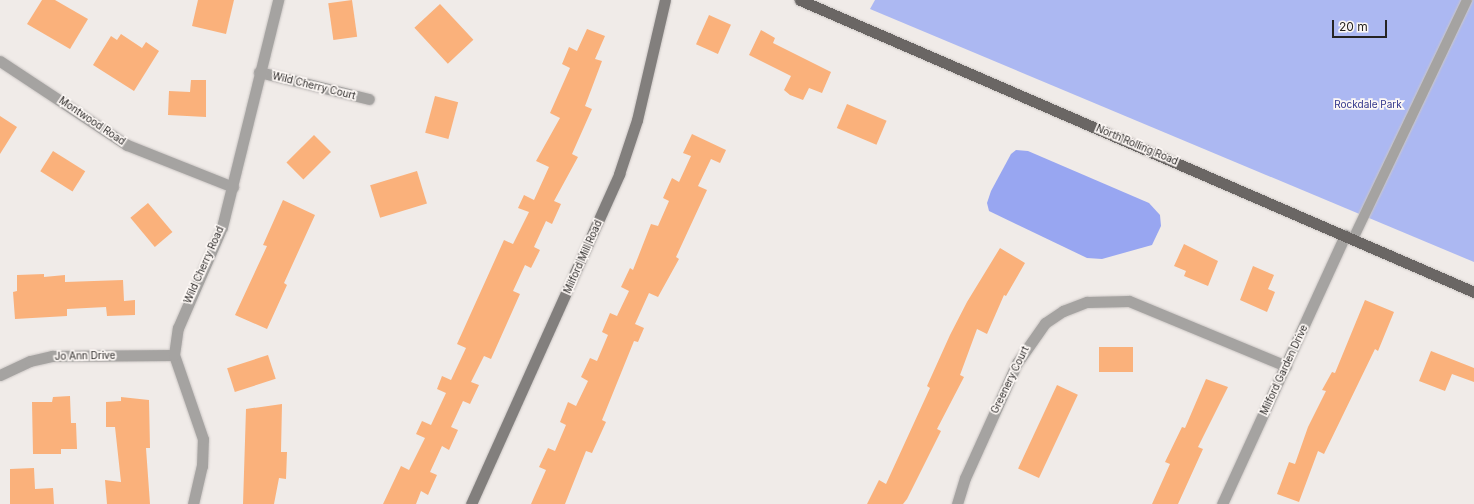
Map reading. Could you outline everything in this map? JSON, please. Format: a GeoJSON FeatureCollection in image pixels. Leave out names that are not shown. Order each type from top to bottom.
{"type":"FeatureCollection","features":[{"type":"Feature","properties":{"kind":"main road","name":"Milford Mill Road"},"geometry":{"type":"LineString","coordinates":[[471,504],[619,174],[637,120],[665,0]]}},
{"type":"Feature","properties":{"kind":"main road","name":"North Rolling Road"},"geometry":{"type":"LineString","coordinates":[[800,0],[1474,292]]}},
{"type":"Feature","properties":{"kind":"street","name":"Wild Cherry Road"},"geometry":{"type":"LineString","coordinates":[[174,355],[186,304],[222,227],[233,188],[259,72],[278,0]]}},
{"type":"Feature","properties":{"kind":"street","name":"Montwood Road"},"geometry":{"type":"LineString","coordinates":[[0,61],[127,145],[233,188]]}},
{"type":"Feature","properties":{"kind":"street","name":"Wild Cherry Court"},"geometry":{"type":"LineString","coordinates":[[259,72],[369,99]]}},
{"type":"Feature","properties":{"kind":"street","name":"Milford Garden Drive"},"geometry":{"type":"LineString","coordinates":[[1222,504],[1286,366],[1349,237]]}},
{"type":"Feature","properties":{"kind":"street","name":"Greenery Court"},"geometry":{"type":"LineString","coordinates":[[957,504],[964,478],[1017,363],[1044,323],[1063,310],[1088,302],[1130,301],[1286,366]]}},
{"type":"Feature","properties":{"kind":"street","name":"Jo Ann Drive"},"geometry":{"type":"LineString","coordinates":[[0,376],[30,361],[52,356],[174,355]]}},
{"type":"Feature","properties":{"kind":"street"},"geometry":{"type":"LineString","coordinates":[[174,355],[203,439],[202,466],[193,504]]}},
{"type":"Feature","properties":{"kind":"lane"},"geometry":{"type":"LineString","coordinates":[[1349,237],[1467,0]]}},
{"type":"Feature","properties":{"kind":"green space","name":"Rockdale Park"},"geometry":{"type":"Polygon","coordinates":[[[875,0],[1474,0],[1474,262],[870,9],[875,0]]]}},
{"type":"Feature","properties":{"kind":"shaded area"},"geometry":{"type":"Polygon","coordinates":[[[1016,150],[1028,151],[1149,203],[1160,215],[1161,226],[1152,245],[1102,259],[1087,258],[989,211],[987,203],[991,191],[1011,154],[1016,150]]]}},
{"type":"Feature","properties":{"kind":"building"},"geometry":{"type":"Polygon","coordinates":[[[42,0],[55,0],[88,19],[70,49],[27,24],[42,0]]]}},
{"type":"Feature","properties":{"kind":"building"},"geometry":{"type":"Polygon","coordinates":[[[198,0],[234,0],[226,34],[192,26],[198,0]]]}},
{"type":"Feature","properties":{"kind":"building"},"geometry":{"type":"Polygon","coordinates":[[[352,0],[357,37],[333,40],[328,3],[352,0]]]}},
{"type":"Feature","properties":{"kind":"building"},"geometry":{"type":"Polygon","coordinates":[[[440,4],[473,40],[448,64],[414,28],[440,4]]]}},
{"type":"Feature","properties":{"kind":"building"},"geometry":{"type":"Polygon","coordinates":[[[709,15],[731,25],[718,54],[696,44],[709,15]]]}},
{"type":"Feature","properties":{"kind":"building"},"geometry":{"type":"Polygon","coordinates":[[[587,29],[605,36],[595,59],[602,61],[585,106],[592,109],[572,154],[578,157],[554,201],[561,204],[552,224],[546,221],[534,247],[540,250],[531,268],[525,265],[513,291],[520,294],[491,359],[484,356],[471,382],[479,385],[470,404],[463,401],[451,427],[458,430],[449,450],[442,446],[430,472],[437,475],[428,495],[421,491],[416,504],[383,504],[401,466],[409,470],[425,438],[416,434],[422,421],[431,425],[446,393],[437,389],[442,376],[451,380],[466,348],[457,344],[504,240],[513,244],[529,212],[518,208],[524,195],[534,200],[549,167],[536,161],[560,118],[550,113],[570,68],[562,64],[569,47],[577,51],[587,29]]]}},
{"type":"Feature","properties":{"kind":"building"},"geometry":{"type":"Polygon","coordinates":[[[761,30],[775,38],[773,43],[831,72],[822,93],[809,88],[803,100],[790,95],[784,90],[791,76],[749,55],[761,30]]]}},
{"type":"Feature","properties":{"kind":"building"},"geometry":{"type":"Polygon","coordinates":[[[121,34],[142,48],[146,42],[159,51],[134,91],[93,65],[111,36],[117,40],[121,34]]]}},
{"type":"Feature","properties":{"kind":"building"},"geometry":{"type":"Polygon","coordinates":[[[191,80],[206,80],[206,117],[168,115],[169,91],[190,92],[191,80]]]}},
{"type":"Feature","properties":{"kind":"building"},"geometry":{"type":"Polygon","coordinates":[[[435,96],[458,102],[448,139],[425,133],[435,96]]]}},
{"type":"Feature","properties":{"kind":"building"},"geometry":{"type":"Polygon","coordinates":[[[847,104],[887,121],[876,145],[837,128],[847,104]]]}},
{"type":"Feature","properties":{"kind":"building"},"geometry":{"type":"Polygon","coordinates":[[[0,116],[17,127],[0,154],[0,116]]]}},
{"type":"Feature","properties":{"kind":"building"},"geometry":{"type":"Polygon","coordinates":[[[692,134],[726,150],[720,163],[711,159],[698,186],[707,190],[676,257],[679,259],[658,297],[649,293],[635,324],[644,328],[638,342],[634,341],[602,420],[606,422],[592,453],[586,451],[565,504],[531,504],[546,470],[539,467],[548,448],[555,451],[566,425],[560,422],[568,402],[576,406],[588,381],[581,377],[590,358],[597,361],[608,335],[602,332],[610,313],[617,316],[629,291],[621,287],[630,268],[633,270],[651,224],[658,226],[669,201],[663,198],[672,178],[679,182],[691,156],[683,153],[692,134]]]}},
{"type":"Feature","properties":{"kind":"building"},"geometry":{"type":"Polygon","coordinates":[[[314,135],[331,152],[303,180],[286,163],[314,135]]]}},
{"type":"Feature","properties":{"kind":"building"},"geometry":{"type":"Polygon","coordinates":[[[53,151],[85,171],[73,191],[40,171],[53,151]]]}},
{"type":"Feature","properties":{"kind":"building"},"geometry":{"type":"Polygon","coordinates":[[[417,171],[427,204],[380,218],[370,185],[417,171]]]}},
{"type":"Feature","properties":{"kind":"building"},"geometry":{"type":"Polygon","coordinates":[[[283,200],[315,215],[284,283],[287,285],[267,329],[235,315],[267,246],[263,245],[283,200]]]}},
{"type":"Feature","properties":{"kind":"building"},"geometry":{"type":"Polygon","coordinates":[[[148,203],[172,232],[155,247],[130,218],[148,203]]]}},
{"type":"Feature","properties":{"kind":"building"},"geometry":{"type":"Polygon","coordinates":[[[1184,244],[1218,261],[1208,286],[1184,276],[1186,271],[1174,266],[1184,244]]]}},
{"type":"Feature","properties":{"kind":"building"},"geometry":{"type":"Polygon","coordinates":[[[1000,248],[1025,263],[1006,296],[1004,295],[987,334],[977,329],[960,375],[964,377],[937,429],[941,431],[907,499],[903,504],[867,504],[879,480],[886,484],[930,388],[927,386],[950,335],[967,302],[1000,248]]]}},
{"type":"Feature","properties":{"kind":"building"},"geometry":{"type":"Polygon","coordinates":[[[1253,266],[1274,275],[1268,289],[1275,292],[1267,312],[1240,300],[1253,266]]]}},
{"type":"Feature","properties":{"kind":"building"},"geometry":{"type":"Polygon","coordinates":[[[44,274],[44,277],[65,275],[65,282],[123,280],[124,301],[135,300],[135,315],[107,316],[106,307],[67,309],[67,316],[15,319],[13,292],[17,291],[17,275],[44,274]]]}},
{"type":"Feature","properties":{"kind":"building"},"geometry":{"type":"Polygon","coordinates":[[[1365,300],[1394,312],[1378,351],[1375,349],[1324,454],[1318,451],[1299,502],[1277,494],[1289,462],[1295,464],[1308,427],[1326,391],[1322,390],[1332,372],[1335,373],[1365,300]]]}},
{"type":"Feature","properties":{"kind":"building"},"geometry":{"type":"Polygon","coordinates":[[[1099,347],[1133,347],[1133,372],[1099,372],[1099,347]]]}},
{"type":"Feature","properties":{"kind":"building"},"geometry":{"type":"Polygon","coordinates":[[[1431,351],[1474,368],[1474,382],[1452,374],[1445,391],[1419,381],[1431,351]]]}},
{"type":"Feature","properties":{"kind":"building"},"geometry":{"type":"Polygon","coordinates":[[[268,355],[276,379],[235,392],[227,368],[268,355]]]}},
{"type":"Feature","properties":{"kind":"building"},"geometry":{"type":"Polygon","coordinates":[[[1206,379],[1228,387],[1198,447],[1203,449],[1178,504],[1152,504],[1170,464],[1165,462],[1182,427],[1185,428],[1206,379]]]}},
{"type":"Feature","properties":{"kind":"building"},"geometry":{"type":"Polygon","coordinates":[[[1057,385],[1078,395],[1039,478],[1018,468],[1057,385]]]}},
{"type":"Feature","properties":{"kind":"building"},"geometry":{"type":"Polygon","coordinates":[[[70,396],[71,423],[76,423],[77,449],[61,449],[61,454],[33,454],[32,402],[52,402],[53,397],[70,396]]]}},
{"type":"Feature","properties":{"kind":"building"},"geometry":{"type":"Polygon","coordinates":[[[121,397],[149,400],[150,448],[146,448],[150,504],[107,504],[105,480],[121,482],[115,427],[106,427],[106,402],[121,401],[121,397]]]}},
{"type":"Feature","properties":{"kind":"building"},"geometry":{"type":"Polygon","coordinates":[[[282,404],[281,452],[287,452],[286,479],[279,478],[274,504],[243,504],[246,409],[282,404]]]}},
{"type":"Feature","properties":{"kind":"building"},"geometry":{"type":"Polygon","coordinates":[[[34,468],[35,489],[53,488],[54,504],[10,504],[10,469],[34,468]]]}}]}
